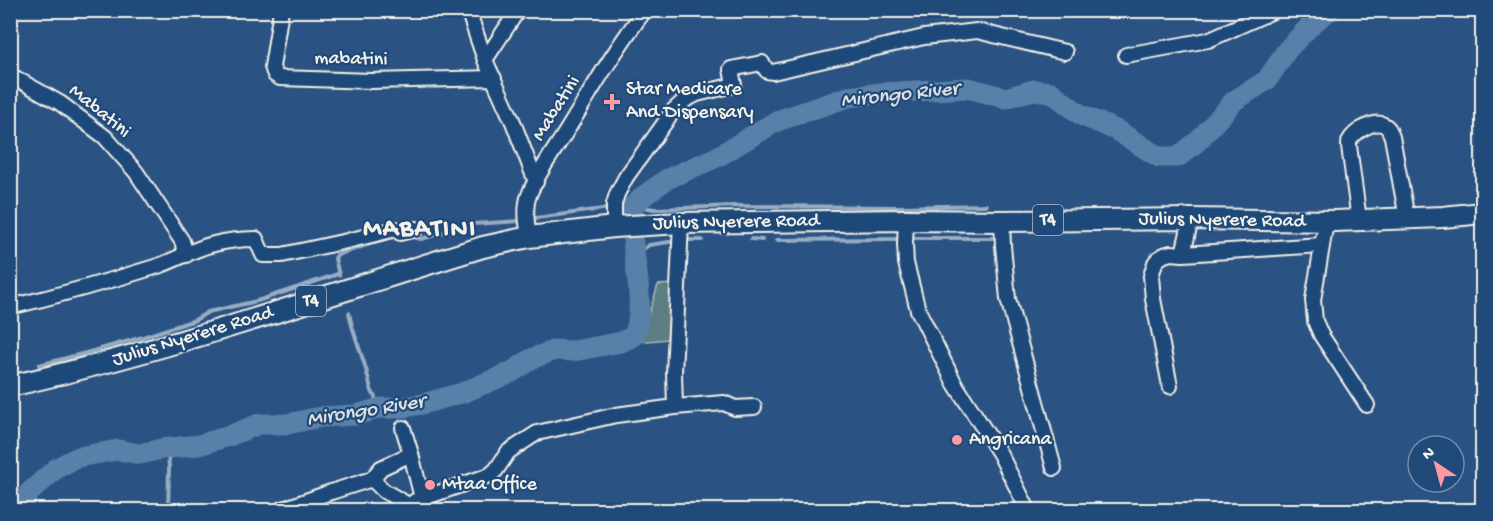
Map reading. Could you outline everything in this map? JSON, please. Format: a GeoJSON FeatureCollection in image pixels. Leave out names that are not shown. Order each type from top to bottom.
{"type":"FeatureCollection","features":[{"type":"Feature","properties":{"kind":"highway","name":"Julius Nyerere Road"},"geometry":{"type":"LineString","coordinates":[[10,386],[74,372],[215,332],[474,250],[614,214],[681,223],[906,233],[1002,221],[1191,219],[1326,222],[1482,213]]}},
{"type":"Feature","properties":{"kind":"street","name":"mabatini"},"geometry":{"type":"LineString","coordinates":[[281,10],[272,67],[275,75],[280,78],[372,81],[494,78]]}},
{"type":"Feature","properties":{"kind":"street"},"geometry":{"type":"LineString","coordinates":[[468,10],[485,60],[513,122],[536,182]]}},
{"type":"Feature","properties":{"kind":"street"},"geometry":{"type":"LineString","coordinates":[[485,60],[518,10]]}},
{"type":"Feature","properties":{"kind":"street","name":"Mabatini"},"geometry":{"type":"LineString","coordinates":[[529,237],[526,224],[527,202],[536,182],[602,74],[645,10]]}},
{"type":"Feature","properties":{"kind":"street"},"geometry":{"type":"LineString","coordinates":[[1126,56],[1208,40],[1275,10]]}},
{"type":"Feature","properties":{"kind":"street"},"geometry":{"type":"LineString","coordinates":[[614,214],[617,194],[626,177],[674,110],[684,100],[697,94],[734,85],[731,69],[762,63],[767,71],[773,72],[924,37],[977,31],[1065,52]]}},
{"type":"Feature","properties":{"kind":"street","name":"Mabatini"},"geometry":{"type":"LineString","coordinates":[[10,75],[60,103],[105,137],[136,171],[182,241],[186,255]]}},
{"type":"Feature","properties":{"kind":"street"},"geometry":{"type":"LineString","coordinates":[[1359,220],[1348,146],[1357,132],[1379,123],[1387,127],[1392,137],[1407,218]]}},
{"type":"Feature","properties":{"kind":"street"},"geometry":{"type":"LineString","coordinates":[[1183,254],[1191,219]]}},
{"type":"Feature","properties":{"kind":"street"},"geometry":{"type":"LineString","coordinates":[[1002,221],[1008,299],[1054,468]]}},
{"type":"Feature","properties":{"kind":"street"},"geometry":{"type":"LineString","coordinates":[[1326,222],[1313,300],[1315,321],[1321,335],[1367,405]]}},
{"type":"Feature","properties":{"kind":"street"},"geometry":{"type":"LineString","coordinates":[[675,407],[674,373],[681,223]]}},
{"type":"Feature","properties":{"kind":"street"},"geometry":{"type":"LineString","coordinates":[[10,307],[159,265],[209,246],[244,239],[256,239],[262,255],[282,255],[347,242],[388,230],[396,229],[400,233],[416,229]]}},
{"type":"Feature","properties":{"kind":"street"},"geometry":{"type":"LineString","coordinates":[[906,233],[906,263],[918,310],[956,384],[1000,454],[1028,510]]}},
{"type":"Feature","properties":{"kind":"street"},"geometry":{"type":"LineString","coordinates":[[1170,386],[1153,298],[1151,276],[1158,259],[1171,253],[1322,245]]}},
{"type":"Feature","properties":{"kind":"street"},"geometry":{"type":"LineString","coordinates":[[372,479],[384,491],[416,505],[490,475],[508,452],[537,433],[616,415],[675,407],[724,403],[735,408],[754,407]]}},
{"type":"Feature","properties":{"kind":"street"},"geometry":{"type":"LineString","coordinates":[[403,428],[411,454],[416,505]]}},
{"type":"Feature","properties":{"kind":"street"},"geometry":{"type":"LineString","coordinates":[[280,510],[372,479],[381,468],[411,454]]}},
{"type":"Feature","properties":{"kind":"green space"},"geometry":{"type":"Polygon","coordinates":[[[673,284],[667,339],[640,342],[658,285],[673,284]]]}},
{"type":"Feature","properties":{"kind":"waterway","name":"Mirongo River"},"geometry":{"type":"LineString","coordinates":[[633,209],[634,205],[645,195],[667,179],[717,157],[777,121],[848,97],[881,93],[968,88],[1006,98],[1033,90],[1051,92],[1081,115],[1116,130],[1159,157],[1178,157],[1198,141],[1234,101],[1267,80],[1287,50],[1313,23],[1330,10]]}},
{"type":"Feature","properties":{"kind":"waterway"},"geometry":{"type":"LineString","coordinates":[[639,202],[644,207],[655,209],[735,206],[986,205]]}},
{"type":"Feature","properties":{"kind":"waterway"},"geometry":{"type":"LineString","coordinates":[[617,207],[634,205]]}},
{"type":"Feature","properties":{"kind":"waterway"},"geometry":{"type":"LineString","coordinates":[[536,218],[610,208]]}},
{"type":"Feature","properties":{"kind":"waterway"},"geometry":{"type":"LineString","coordinates":[[409,236],[421,239],[473,224],[520,221]]}},
{"type":"Feature","properties":{"kind":"waterway"},"geometry":{"type":"LineString","coordinates":[[339,275],[335,258],[337,255],[399,236]]}},
{"type":"Feature","properties":{"kind":"waterway"},"geometry":{"type":"LineString","coordinates":[[909,238],[993,238]]}},
{"type":"Feature","properties":{"kind":"waterway"},"geometry":{"type":"LineString","coordinates":[[751,239],[762,240]]}},
{"type":"Feature","properties":{"kind":"waterway"},"geometry":{"type":"LineString","coordinates":[[777,240],[902,239]]}},
{"type":"Feature","properties":{"kind":"waterway"},"geometry":{"type":"LineString","coordinates":[[689,240],[702,240]]}},
{"type":"Feature","properties":{"kind":"waterway"},"geometry":{"type":"LineString","coordinates":[[634,256],[649,245],[676,241]]}},
{"type":"Feature","properties":{"kind":"waterway","name":"Mirongo River"},"geometry":{"type":"LineString","coordinates":[[19,510],[29,493],[51,473],[78,457],[118,450],[140,454],[199,445],[259,424],[287,424],[321,417],[356,415],[380,408],[399,408],[422,404],[462,393],[512,372],[531,359],[555,350],[574,351],[621,342],[634,336],[639,313],[639,290],[633,243]]}},
{"type":"Feature","properties":{"kind":"waterway"},"geometry":{"type":"LineString","coordinates":[[39,365],[143,337],[195,320],[208,312],[257,301],[338,274]]}},
{"type":"Feature","properties":{"kind":"waterway"},"geometry":{"type":"LineString","coordinates":[[349,313],[371,389],[380,408]]}},
{"type":"Feature","properties":{"kind":"waterway"},"geometry":{"type":"LineString","coordinates":[[168,448],[168,510]]}},
{"type":"Feature","properties":{"kind":"place","name":"Star Medicare And Dispensary"},"geometry":{"type":"Point","coordinates":[612,102]}},
{"type":"Feature","properties":{"kind":"place","name":"Angricana"},"geometry":{"type":"Point","coordinates":[957,440]}},
{"type":"Feature","properties":{"kind":"place","name":"Mtaa Office"},"geometry":{"type":"Point","coordinates":[430,485]}},
{"type":"Feature","properties":{"kind":"district","name":"MABATINI"},"geometry":{"type":"Point","coordinates":[420,230]}}]}
